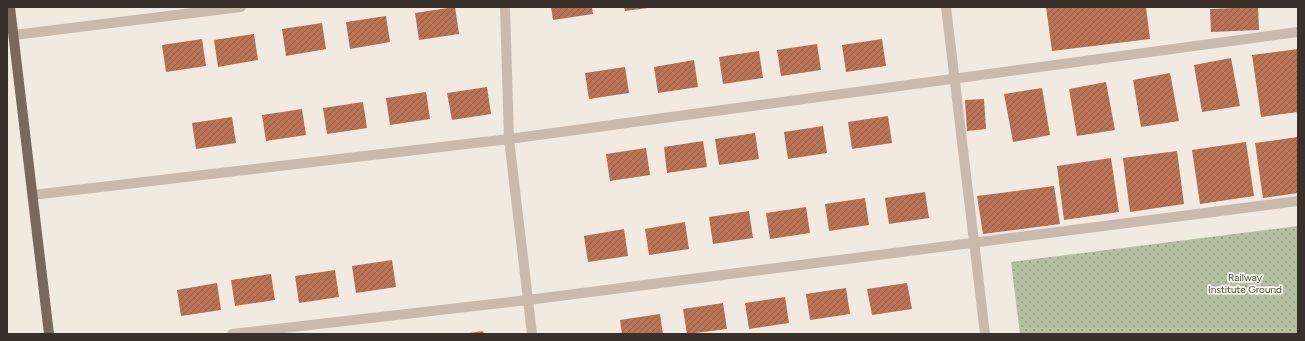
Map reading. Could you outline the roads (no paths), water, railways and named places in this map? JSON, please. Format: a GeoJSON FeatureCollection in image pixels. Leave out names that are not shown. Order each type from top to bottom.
{"type":"FeatureCollection","features":[{"type":"Feature","properties":{"kind":"main road"},"geometry":{"type":"LineString","coordinates":[[10,7],[49,334]]}},
{"type":"Feature","properties":{"kind":"street"},"geometry":{"type":"LineString","coordinates":[[14,35],[241,7]]}},
{"type":"Feature","properties":{"kind":"street"},"geometry":{"type":"LineString","coordinates":[[505,7],[509,138],[532,334]]}},
{"type":"Feature","properties":{"kind":"street"},"geometry":{"type":"LineString","coordinates":[[946,7],[985,334]]}},
{"type":"Feature","properties":{"kind":"street"},"geometry":{"type":"LineString","coordinates":[[33,195],[509,138],[1298,32]]}},
{"type":"Feature","properties":{"kind":"street"},"geometry":{"type":"LineString","coordinates":[[232,334],[528,300],[1298,201]]}},
{"type":"Feature","properties":{"kind":"park label","name":"Railway Institute Ground"},"geometry":{"type":"Point","coordinates":[1245,282]}}]}
